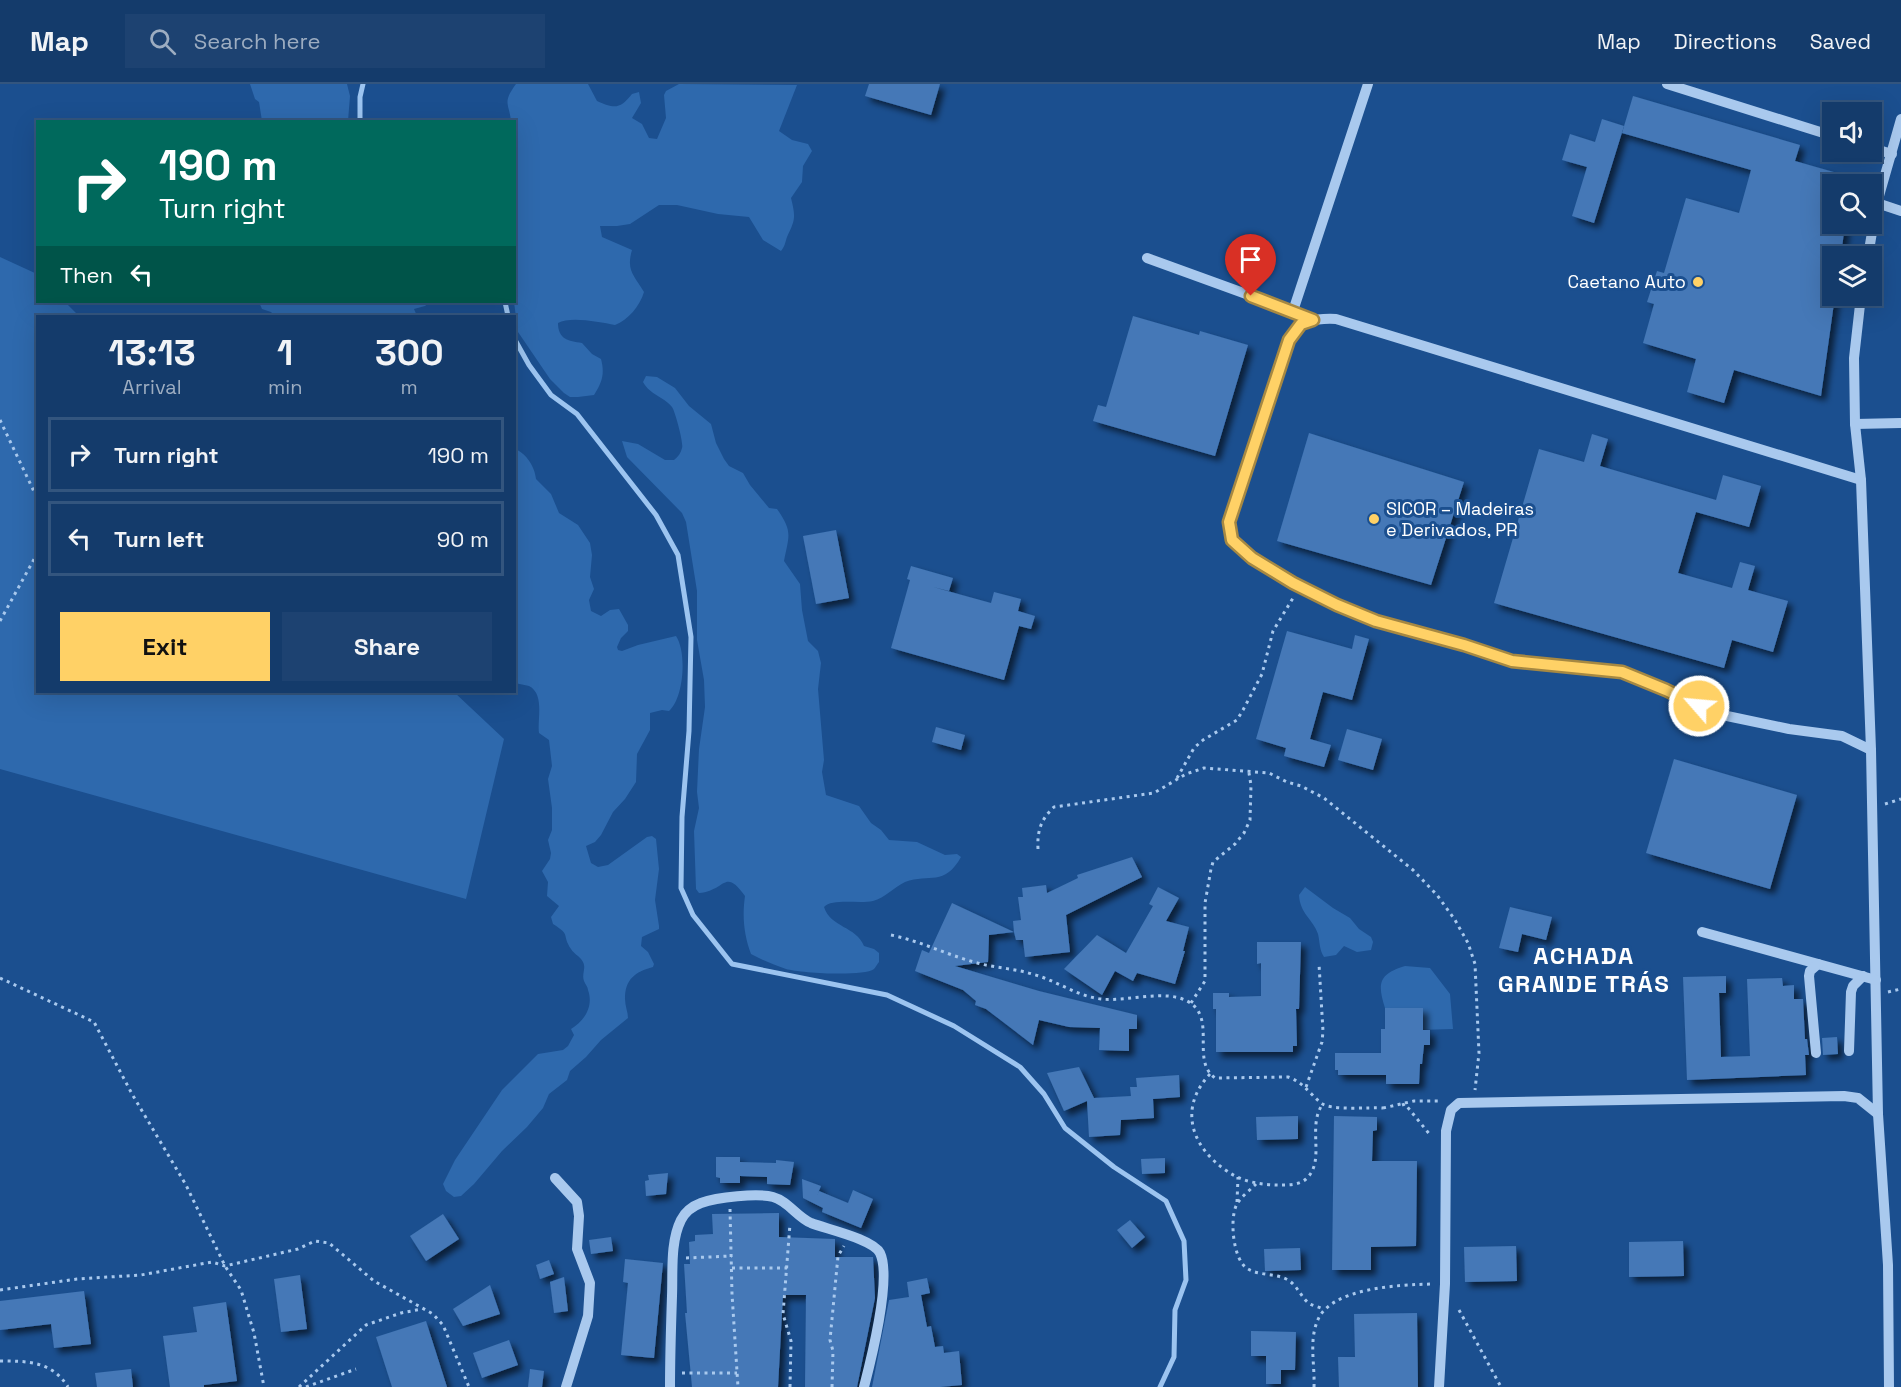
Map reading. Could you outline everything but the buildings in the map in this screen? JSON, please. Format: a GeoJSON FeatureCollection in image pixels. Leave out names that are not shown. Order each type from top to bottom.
{"type":"FeatureCollection","features":[{"type":"Feature","properties":{"kind":"street"},"geometry":{"type":"LineString","coordinates":[[1293,311],[1368,84]]}},
{"type":"Feature","properties":{"kind":"street"},"geometry":{"type":"LineString","coordinates":[[1667,84],[1822,133]]}},
{"type":"Feature","properties":{"kind":"street"},"geometry":{"type":"LineString","coordinates":[[1882,187],[1901,119]]}},
{"type":"Feature","properties":{"kind":"street"},"geometry":{"type":"LineString","coordinates":[[1882,151],[1892,154]]}},
{"type":"Feature","properties":{"kind":"street"},"geometry":{"type":"LineString","coordinates":[[1882,205],[1901,211]]}},
{"type":"Feature","properties":{"kind":"street"},"geometry":{"type":"LineString","coordinates":[[1147,258],[1313,320]]}},
{"type":"Feature","properties":{"kind":"street"},"geometry":{"type":"LineString","coordinates":[[1860,306],[1854,358],[1855,424],[1861,480],[1871,750],[1878,1114],[1888,1265],[1889,1387]]}},
{"type":"Feature","properties":{"kind":"street"},"geometry":{"type":"LineString","coordinates":[[1861,480],[1336,319],[1313,320],[1301,324],[1289,340],[1229,522],[1232,540],[1245,552],[1302,587],[1376,621],[1464,645],[1512,661],[1622,672],[1726,716],[1789,729],[1842,736],[1871,750]]}},
{"type":"Feature","properties":{"kind":"street"},"geometry":{"type":"LineString","coordinates":[[1855,424],[1901,423]]}},
{"type":"Feature","properties":{"kind":"street"},"geometry":{"type":"LineString","coordinates":[[1702,932],[1876,980]]}},
{"type":"Feature","properties":{"kind":"street"},"geometry":{"type":"LineString","coordinates":[[1816,1053],[1809,976],[1810,971],[1818,964]]}},
{"type":"Feature","properties":{"kind":"street"},"geometry":{"type":"LineString","coordinates":[[1849,1051],[1851,992],[1853,986],[1863,976]]}},
{"type":"Feature","properties":{"kind":"street"},"geometry":{"type":"LineString","coordinates":[[1439,1387],[1445,1284],[1447,1120],[1451,1110],[1459,1103],[1844,1096],[1858,1098],[1878,1114]]}},
{"type":"Feature","properties":{"kind":"street"},"geometry":{"type":"LineString","coordinates":[[555,1178],[577,1202],[579,1216],[577,1249],[590,1282],[588,1316],[566,1387]]}},
{"type":"Feature","properties":{"kind":"street"},"geometry":{"type":"LineString","coordinates":[[670,1387],[673,1259],[679,1225],[687,1212],[700,1203],[730,1198],[773,1197],[811,1223],[866,1241],[875,1246],[880,1254],[883,1265],[878,1326],[864,1387]]}},
{"type":"Feature","properties":{"kind":"street"},"geometry":{"type":"LineString","coordinates":[[1888,1265],[1901,1265]]}},
{"type":"Feature","properties":{"kind":"path"},"geometry":{"type":"LineString","coordinates":[[0,420],[36,496]]}},
{"type":"Feature","properties":{"kind":"path"},"geometry":{"type":"LineString","coordinates":[[0,621],[36,556]]}},
{"type":"Feature","properties":{"kind":"path"},"geometry":{"type":"LineString","coordinates":[[1175,780],[1194,748],[1237,720],[1262,674],[1273,631],[1288,604],[1302,587]]}},
{"type":"Feature","properties":{"kind":"path"},"geometry":{"type":"LineString","coordinates":[[1038,849],[1037,837],[1041,824],[1054,807],[1154,793],[1186,774],[1204,768],[1269,773],[1324,798],[1413,870],[1437,896],[1455,920],[1468,943],[1475,964],[1479,1053],[1473,1103]]}},
{"type":"Feature","properties":{"kind":"path"},"geometry":{"type":"LineString","coordinates":[[1191,1003],[1205,981],[1205,903],[1211,869],[1214,862],[1244,833],[1250,820],[1249,772]]}},
{"type":"Feature","properties":{"kind":"path"},"geometry":{"type":"LineString","coordinates":[[891,935],[923,943],[973,962],[1034,974],[1086,996],[1102,999],[1174,996],[1191,1003],[1200,1014],[1203,1024],[1205,1061],[1210,1074],[1215,1078],[1288,1077],[1299,1081],[1322,1105],[1383,1107],[1405,1104],[1446,1152]]}},
{"type":"Feature","properties":{"kind":"path"},"geometry":{"type":"LineString","coordinates":[[1306,1087],[1322,1042],[1319,964]]}},
{"type":"Feature","properties":{"kind":"path"},"geometry":{"type":"LineString","coordinates":[[0,978],[94,1022],[132,1094],[186,1185],[225,1266],[241,1290],[254,1333],[264,1387]]}},
{"type":"Feature","properties":{"kind":"path"},"geometry":{"type":"LineString","coordinates":[[1210,1074],[1198,1086],[1192,1119],[1198,1143],[1227,1172],[1257,1183],[1293,1185],[1305,1181],[1312,1172],[1316,1152],[1316,1114],[1322,1105]]}},
{"type":"Feature","properties":{"kind":"path"},"geometry":{"type":"LineString","coordinates":[[1383,1107],[1414,1101],[1442,1101]]}},
{"type":"Feature","properties":{"kind":"path"},"geometry":{"type":"LineString","coordinates":[[1238,1177],[1238,1202]]}},
{"type":"Feature","properties":{"kind":"path"},"geometry":{"type":"LineString","coordinates":[[1257,1183],[1238,1202],[1234,1211],[1236,1250],[1245,1268],[1253,1272],[1285,1278],[1295,1285],[1309,1303],[1323,1309]]}},
{"type":"Feature","properties":{"kind":"path"},"geometry":{"type":"LineString","coordinates":[[730,1198],[732,1304],[738,1387]]}},
{"type":"Feature","properties":{"kind":"path"},"geometry":{"type":"LineString","coordinates":[[790,1387],[790,1341],[783,1314],[791,1211]]}},
{"type":"Feature","properties":{"kind":"path"},"geometry":{"type":"LineString","coordinates":[[832,1387],[834,1351],[830,1340],[838,1256],[849,1237]]}},
{"type":"Feature","properties":{"kind":"path"},"geometry":{"type":"LineString","coordinates":[[0,1290],[77,1279],[141,1275],[212,1262],[225,1266],[298,1249],[315,1241],[329,1243],[374,1281],[433,1314],[443,1325],[469,1387]]}},
{"type":"Feature","properties":{"kind":"path"},"geometry":{"type":"LineString","coordinates":[[673,1259],[732,1256]]}},
{"type":"Feature","properties":{"kind":"path"},"geometry":{"type":"LineString","coordinates":[[732,1268],[787,1268]]}},
{"type":"Feature","properties":{"kind":"path"},"geometry":{"type":"LineString","coordinates":[[1314,1387],[1313,1342],[1316,1322],[1323,1309],[1342,1299],[1387,1286],[1445,1284],[1501,1387]]}},
{"type":"Feature","properties":{"kind":"path"},"geometry":{"type":"LineString","coordinates":[[299,1387],[366,1325],[423,1308]]}},
{"type":"Feature","properties":{"kind":"path"},"geometry":{"type":"LineString","coordinates":[[0,1361],[25,1361],[52,1369],[68,1387]]}},
{"type":"Feature","properties":{"kind":"path"},"geometry":{"type":"LineString","coordinates":[[306,1387],[356,1369]]}},
{"type":"Feature","properties":{"kind":"path"},"geometry":{"type":"LineString","coordinates":[[670,1374],[737,1373]]}},
{"type":"Feature","properties":{"kind":"shaded area"},"geometry":{"type":"Polygon","coordinates":[[[250,84],[347,84],[350,96],[348,120],[262,120],[259,102],[255,99],[250,84]]]}},
{"type":"Feature","properties":{"kind":"shaded area"},"geometry":{"type":"Polygon","coordinates":[[[516,84],[588,84],[597,101],[617,106],[624,103],[632,94],[639,92],[641,103],[632,118],[642,124],[649,138],[657,139],[666,118],[664,95],[666,91],[679,84],[797,85],[779,131],[792,140],[808,144],[812,151],[803,166],[802,182],[791,198],[794,219],[784,246],[781,251],[763,240],[749,217],[718,214],[677,205],[659,205],[630,224],[600,226],[602,237],[632,250],[631,268],[644,292],[633,312],[615,325],[577,320],[558,323],[562,336],[582,343],[592,354],[601,359],[603,369],[602,378],[594,395],[570,397],[550,379],[518,332],[514,303],[516,303],[516,120],[511,120],[509,95],[516,84]]]}},
{"type":"Feature","properties":{"kind":"shaded area"},"geometry":{"type":"Polygon","coordinates":[[[0,257],[36,274],[36,303],[66,303],[78,315],[36,315],[36,693],[455,693],[504,739],[466,899],[0,769],[0,257]]]}},
{"type":"Feature","properties":{"kind":"shaded area"},"geometry":{"type":"Polygon","coordinates":[[[259,303],[429,303],[414,309],[417,315],[274,315],[262,309],[259,303]]]}},
{"type":"Feature","properties":{"kind":"shaded area"},"geometry":{"type":"Polygon","coordinates":[[[646,376],[657,377],[675,388],[689,406],[711,424],[716,443],[729,466],[743,473],[769,508],[777,509],[786,523],[788,539],[784,561],[800,584],[808,641],[818,651],[821,663],[818,689],[824,760],[822,772],[826,795],[859,806],[871,823],[889,840],[917,842],[945,855],[957,854],[961,857],[949,872],[942,876],[905,882],[877,900],[839,902],[824,907],[832,919],[855,934],[864,946],[879,953],[879,962],[874,969],[845,974],[804,972],[786,969],[759,958],[751,954],[745,933],[745,896],[738,887],[728,882],[715,889],[699,893],[696,889],[694,831],[699,808],[697,792],[699,749],[705,707],[704,680],[697,640],[697,591],[686,522],[682,513],[627,457],[622,441],[638,444],[665,460],[674,460],[682,450],[681,434],[672,407],[646,386],[643,382],[646,376]]]}},
{"type":"Feature","properties":{"kind":"shaded area"},"geometry":{"type":"Polygon","coordinates":[[[516,450],[529,461],[536,479],[551,494],[559,513],[578,525],[590,543],[592,555],[590,577],[594,589],[589,600],[591,611],[601,616],[610,610],[619,609],[628,625],[628,631],[621,638],[618,650],[622,651],[676,636],[683,663],[681,686],[674,705],[669,711],[650,713],[650,730],[637,754],[636,782],[613,812],[601,835],[595,842],[586,846],[591,863],[598,867],[608,865],[647,837],[652,836],[656,839],[659,869],[655,900],[659,929],[642,937],[641,946],[648,952],[654,964],[653,967],[641,971],[629,981],[625,992],[628,1018],[601,1040],[570,1071],[567,1080],[549,1094],[543,1108],[474,1184],[461,1196],[454,1197],[446,1191],[443,1184],[455,1160],[502,1090],[538,1054],[563,1050],[568,1046],[574,1035],[571,1029],[584,1018],[590,1002],[583,978],[583,962],[571,949],[564,933],[553,924],[551,917],[559,906],[547,896],[548,882],[542,871],[551,853],[548,840],[552,830],[552,808],[548,779],[552,766],[549,740],[539,733],[539,701],[534,690],[529,686],[516,683],[516,450]]]}},
{"type":"Feature","properties":{"kind":"shaded area"},"geometry":{"type":"Polygon","coordinates":[[[1305,887],[1350,918],[1359,929],[1371,937],[1373,942],[1371,950],[1357,952],[1344,946],[1336,955],[1324,957],[1316,929],[1300,902],[1299,895],[1305,887]]]}},
{"type":"Feature","properties":{"kind":"shaded area"},"geometry":{"type":"Polygon","coordinates":[[[1405,966],[1430,968],[1450,994],[1453,1029],[1419,1030],[1423,1022],[1423,1008],[1385,1008],[1381,992],[1382,981],[1390,972],[1405,966]]]}},
{"type":"Feature","properties":{"kind":"waterway"},"geometry":{"type":"LineString","coordinates":[[360,120],[360,97],[363,84]]}},
{"type":"Feature","properties":{"kind":"waterway"},"geometry":{"type":"LineString","coordinates":[[505,303],[508,315]]}},
{"type":"Feature","properties":{"kind":"waterway"},"geometry":{"type":"LineString","coordinates":[[516,342],[529,365],[551,395],[577,414],[656,515],[678,555],[691,637],[689,731],[682,817],[681,888],[693,915],[732,964],[887,995],[954,1026],[1020,1067],[1044,1094],[1065,1128],[1114,1167],[1166,1201],[1184,1241],[1186,1280],[1175,1310],[1174,1357],[1160,1387]]}},
{"type":"Feature","properties":{"kind":"place","name":"Caetano Auto"},"geometry":{"type":"Point","coordinates":[1698,282]}},
{"type":"Feature","properties":{"kind":"place","name":"SICOR – Madeiras e Derivados, PR"},"geometry":{"type":"Point","coordinates":[1374,519]}},
{"type":"Feature","properties":{"kind":"district","name":"ACHADA GRANDE TRÁS"},"geometry":{"type":"Point","coordinates":[1584,970]}},
{"type":"Feature","properties":{"kind":"route"},"geometry":{"type":"LineString","coordinates":[[1251,296],[1313,320],[1301,324],[1289,340],[1229,522],[1232,540],[1252,558],[1293,583],[1376,621],[1464,645],[1512,661],[1622,672],[1699,706]]}}]}
